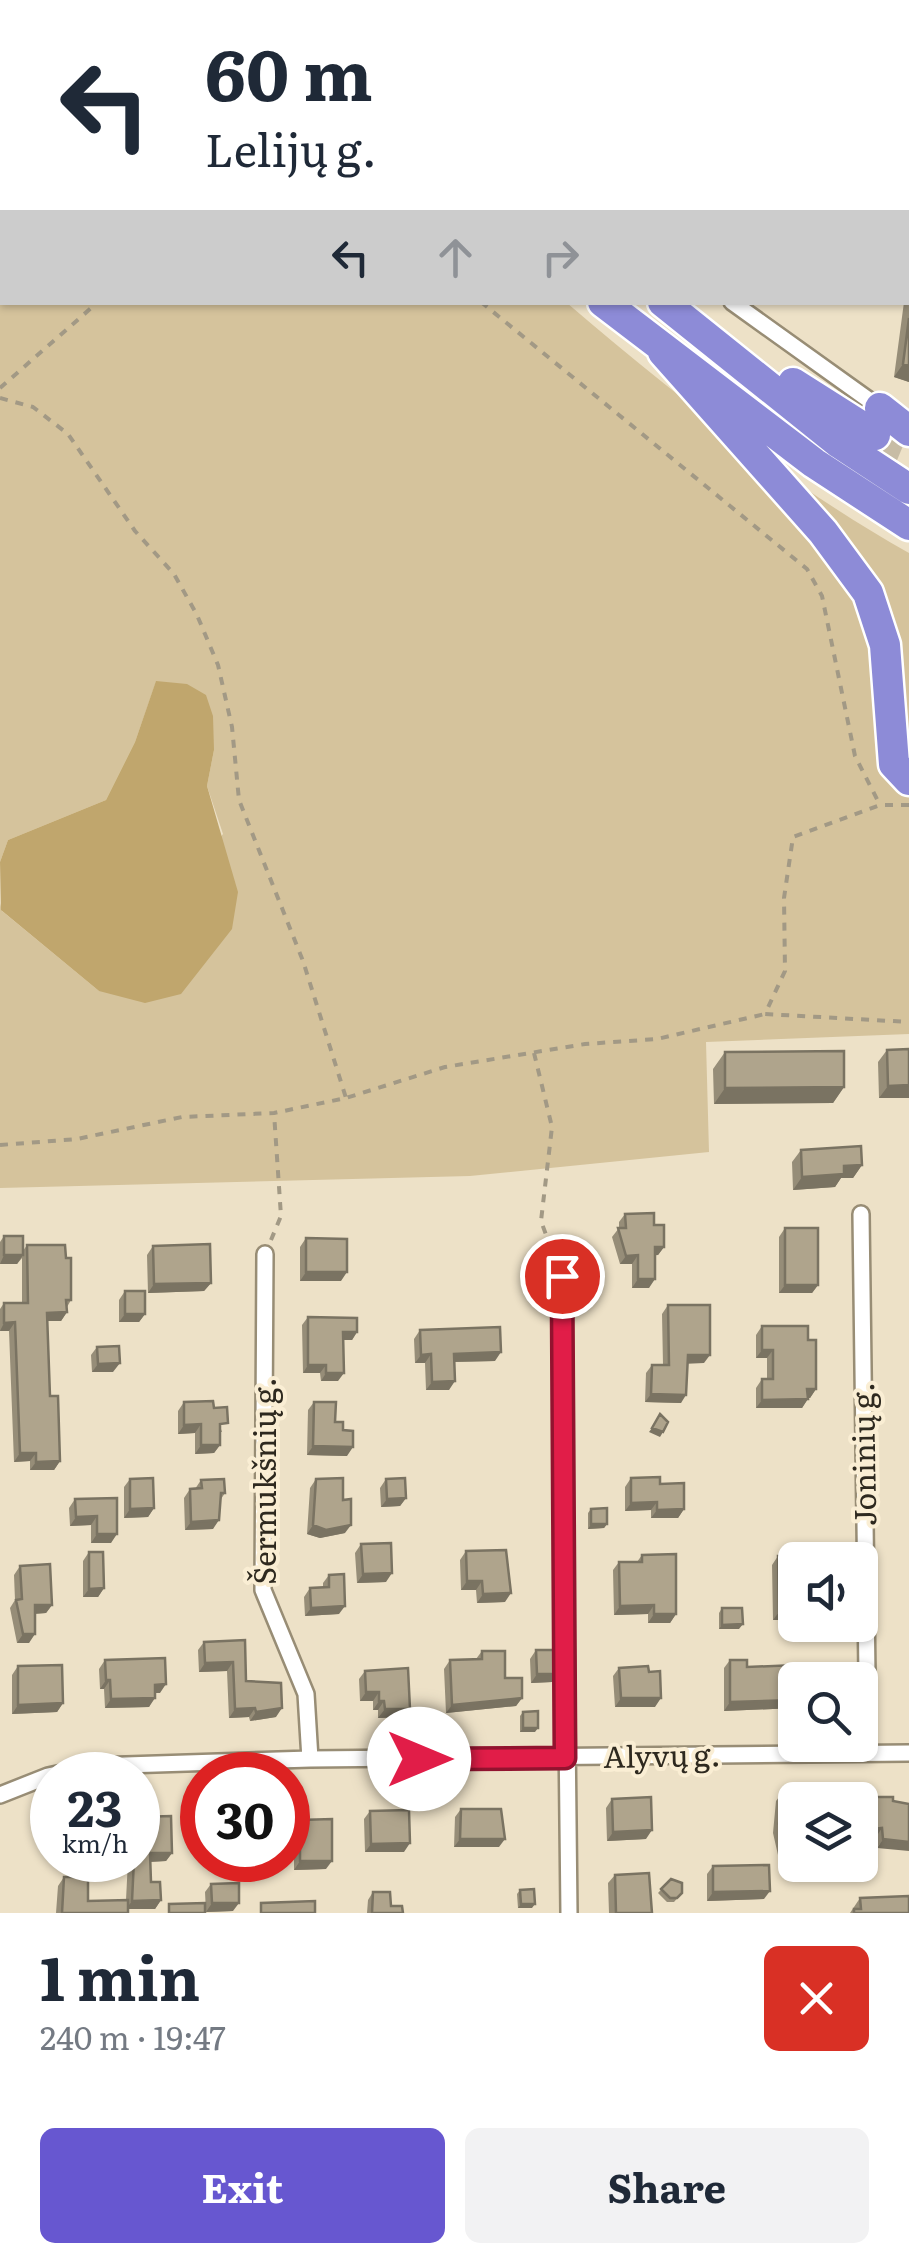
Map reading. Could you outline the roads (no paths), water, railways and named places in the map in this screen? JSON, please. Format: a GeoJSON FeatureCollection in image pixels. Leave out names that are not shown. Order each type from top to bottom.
{"type":"FeatureCollection","features":[{"type":"Feature","properties":{"kind":"highway"},"geometry":{"type":"LineString","coordinates":[[608,305],[664,352],[814,463],[909,524]]}},
{"type":"Feature","properties":{"kind":"highway"},"geometry":{"type":"LineString","coordinates":[[667,305],[839,443],[909,489]]}},
{"type":"Feature","properties":{"kind":"highway"},"geometry":{"type":"LineString","coordinates":[[698,305],[796,385],[877,422],[909,431]]}},
{"type":"Feature","properties":{"kind":"highway"},"geometry":{"type":"LineString","coordinates":[[664,352],[823,532],[868,594],[886,645],[894,764],[909,780]]}},
{"type":"Feature","properties":{"kind":"street"},"geometry":{"type":"LineString","coordinates":[[736,305],[877,422]]}},
{"type":"Feature","properties":{"kind":"street","name":"Joninių g."},"geometry":{"type":"LineString","coordinates":[[860,1214],[867,1662]]}},
{"type":"Feature","properties":{"kind":"street","name":"Šermukšnių g."},"geometry":{"type":"LineString","coordinates":[[266,1254],[263,1590],[306,1694],[310,1752]]}},
{"type":"Feature","properties":{"kind":"street"},"geometry":{"type":"LineString","coordinates":[[562,1276],[569,1913]]}},
{"type":"Feature","properties":{"kind":"street","name":"Alyvų g."},"geometry":{"type":"LineString","coordinates":[[878,1754],[909,1753]]}},
{"type":"Feature","properties":{"kind":"street","name":"Alyvų g."},"geometry":{"type":"LineString","coordinates":[[310,1759],[778,1755]]}},
{"type":"Feature","properties":{"kind":"street","name":"Alyvų g."},"geometry":{"type":"LineString","coordinates":[[0,1795],[48,1776],[95,1766],[180,1763]]}},
{"type":"Feature","properties":{"kind":"tunnel"},"geometry":{"type":"LineString","coordinates":[[875,435],[909,449]]}}]}
